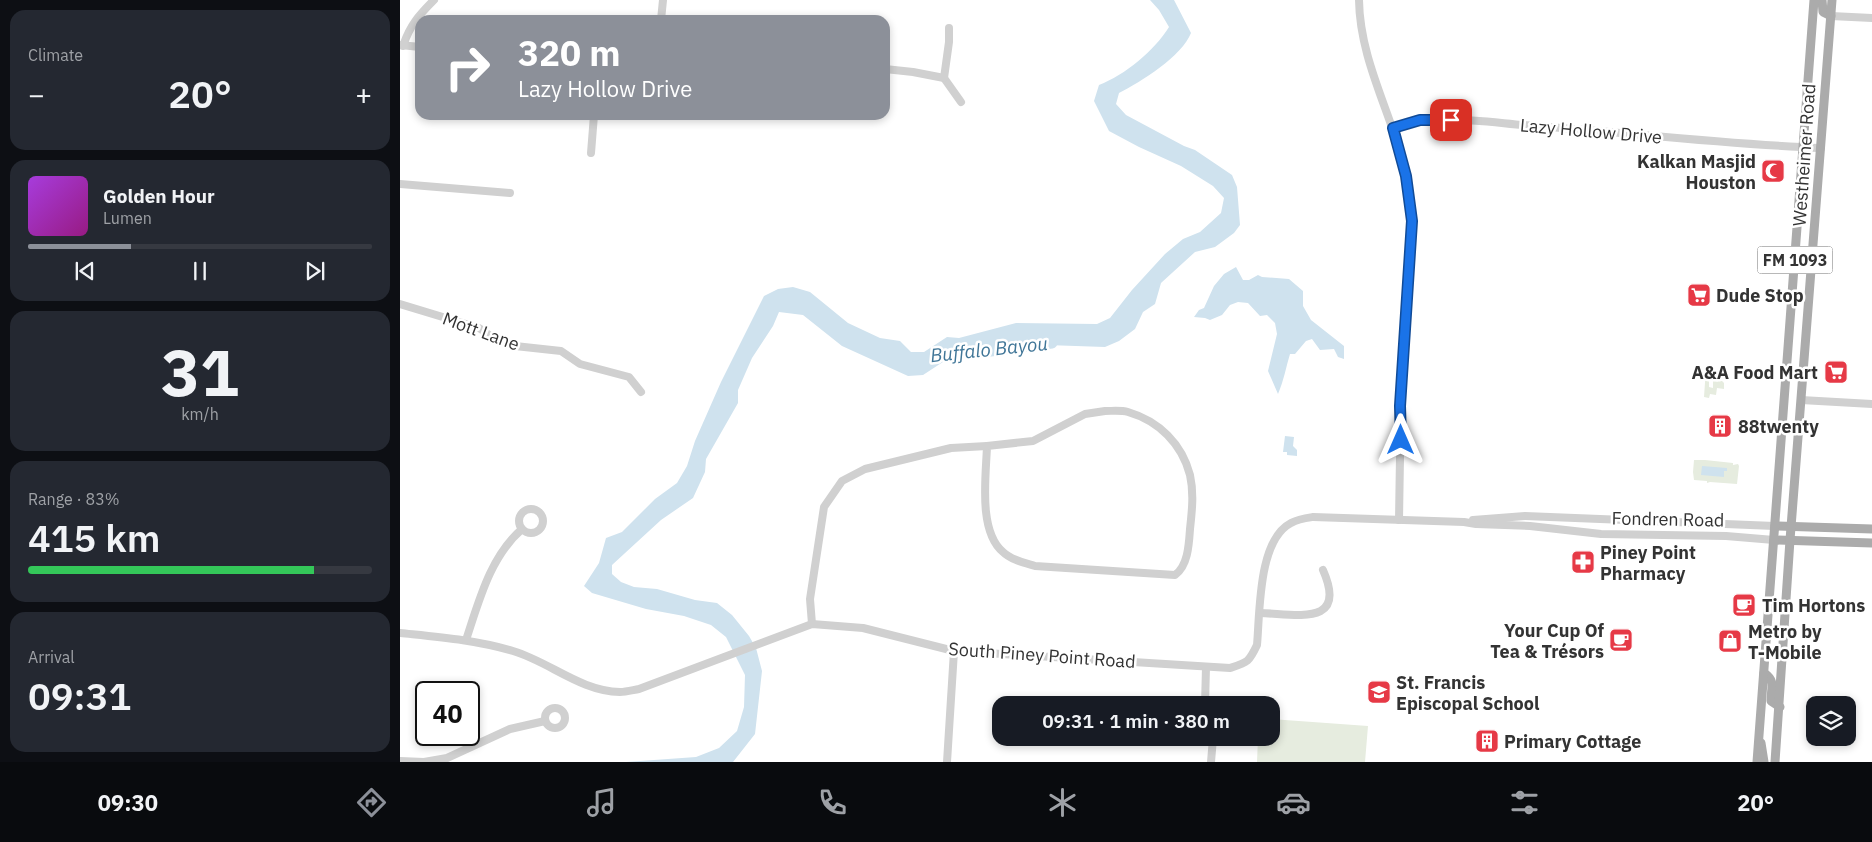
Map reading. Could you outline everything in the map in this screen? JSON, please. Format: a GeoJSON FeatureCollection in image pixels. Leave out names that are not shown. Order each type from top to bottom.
{"type":"FeatureCollection","features":[{"type":"Feature","properties":{"kind":"main road","name":"Westheimer Road"},"geometry":{"type":"LineString","coordinates":[[1757,762],[1814,0]]}},
{"type":"Feature","properties":{"kind":"main road"},"geometry":{"type":"LineString","coordinates":[[1822,0],[1823,12],[1831,16]]}},
{"type":"Feature","properties":{"kind":"main road","name":"Westheimer Road"},"geometry":{"type":"LineString","coordinates":[[1775,762],[1790,540],[1832,0]]}},
{"type":"Feature","properties":{"kind":"main road","name":"Fondren Road"},"geometry":{"type":"LineString","coordinates":[[1775,526],[1872,529]]}},
{"type":"Feature","properties":{"kind":"main road","name":"Fondren Road"},"geometry":{"type":"LineString","coordinates":[[1774,540],[1872,543]]}},
{"type":"Feature","properties":{"kind":"main road"},"geometry":{"type":"LineString","coordinates":[[1764,673],[1770,677],[1772,682],[1771,701],[1780,707]]}},
{"type":"Feature","properties":{"kind":"main road"},"geometry":{"type":"LineString","coordinates":[[1759,736],[1764,762]]}},
{"type":"Feature","properties":{"kind":"street"},"geometry":{"type":"LineString","coordinates":[[420,15],[434,0]]}},
{"type":"Feature","properties":{"kind":"street"},"geometry":{"type":"LineString","coordinates":[[662,15],[663,0]]}},
{"type":"Feature","properties":{"kind":"street"},"geometry":{"type":"LineString","coordinates":[[1360,0],[1361,24],[1367,58],[1393,128],[1406,176],[1412,221],[1400,406],[1399,520]]}},
{"type":"Feature","properties":{"kind":"street"},"geometry":{"type":"LineString","coordinates":[[1831,16],[1872,18]]}},
{"type":"Feature","properties":{"kind":"street"},"geometry":{"type":"LineString","coordinates":[[415,21],[402,45],[415,46]]}},
{"type":"Feature","properties":{"kind":"street"},"geometry":{"type":"LineString","coordinates":[[944,78],[949,42],[948,28]]}},
{"type":"Feature","properties":{"kind":"street"},"geometry":{"type":"LineString","coordinates":[[890,69],[944,78],[962,102]]}},
{"type":"Feature","properties":{"kind":"street"},"geometry":{"type":"LineString","coordinates":[[591,153],[594,120]]}},
{"type":"Feature","properties":{"kind":"street","name":"Lazy Hollow Drive"},"geometry":{"type":"LineString","coordinates":[[1393,128],[1420,120],[1464,120],[1703,141],[1820,148]]}},
{"type":"Feature","properties":{"kind":"street"},"geometry":{"type":"LineString","coordinates":[[400,184],[510,193]]}},
{"type":"Feature","properties":{"kind":"street","name":"Mott Lane"},"geometry":{"type":"LineString","coordinates":[[400,304],[479,328],[498,341],[515,346],[560,351],[580,364],[629,377],[640,392]]}},
{"type":"Feature","properties":{"kind":"street"},"geometry":{"type":"LineString","coordinates":[[1801,400],[1872,404]]}},
{"type":"Feature","properties":{"kind":"street"},"geometry":{"type":"LineString","coordinates":[[812,624],[810,599],[824,507],[842,482],[865,469],[951,448],[1032,441],[1085,414],[1105,411],[1127,412],[1152,422],[1178,448],[1190,475],[1192,502],[1189,543],[1181,570],[1171,576],[1035,566],[1018,561],[1002,552],[989,532],[986,519],[987,446]]}},
{"type":"Feature","properties":{"kind":"street","name":"Fondren Road"},"geometry":{"type":"LineString","coordinates":[[1277,537],[1290,523],[1299,519],[1313,517],[1464,522],[1525,516],[1775,526]]}},
{"type":"Feature","properties":{"kind":"street","name":"Fondren Road"},"geometry":{"type":"LineString","coordinates":[[1464,522],[1530,526],[1601,534],[1726,536],[1774,540]]}},
{"type":"Feature","properties":{"kind":"street"},"geometry":{"type":"LineString","coordinates":[[466,640],[489,573],[511,539],[522,529]]}},
{"type":"Feature","properties":{"kind":"street","name":"South Piney Point Road"},"geometry":{"type":"LineString","coordinates":[[400,633],[466,640],[512,651],[533,658],[591,687],[621,692],[639,689],[812,624],[863,628],[954,652],[1230,668],[1252,659],[1257,645],[1267,556],[1277,537]]}},
{"type":"Feature","properties":{"kind":"street"},"geometry":{"type":"LineString","coordinates":[[1260,613],[1314,614],[1326,609],[1331,598],[1329,583],[1323,570]]}},
{"type":"Feature","properties":{"kind":"street"},"geometry":{"type":"LineString","coordinates":[[947,762],[954,652]]}},
{"type":"Feature","properties":{"kind":"street"},"geometry":{"type":"LineString","coordinates":[[1206,667],[1206,696]]}},
{"type":"Feature","properties":{"kind":"street"},"geometry":{"type":"LineString","coordinates":[[400,761],[424,762],[447,758],[510,728],[545,721]]}},
{"type":"Feature","properties":{"kind":"street"},"geometry":{"type":"LineString","coordinates":[[1211,762],[1212,746]]}},
{"type":"Feature","properties":{"kind":"shaded area"},"geometry":{"type":"Polygon","coordinates":[[[1706,368],[1713,368],[1712,378],[1709,379],[1709,387],[1713,388],[1713,381],[1722,381],[1724,383],[1724,389],[1717,388],[1716,395],[1710,394],[1709,398],[1704,397],[1706,368]]]}},
{"type":"Feature","properties":{"kind":"shaded area"},"geometry":{"type":"Polygon","coordinates":[[[1694,460],[1738,464],[1737,484],[1707,483],[1707,481],[1694,480],[1694,460]]]}},
{"type":"Feature","properties":{"kind":"shaded area"},"geometry":{"type":"Polygon","coordinates":[[[1280,720],[1368,726],[1365,762],[1257,762],[1258,746],[1280,746],[1280,720]]]}},
{"type":"Feature","properties":{"kind":"water"},"geometry":{"type":"Polygon","coordinates":[[[1150,0],[1174,0],[1191,33],[1179,51],[1160,68],[1119,93],[1116,104],[1126,115],[1195,150],[1232,175],[1237,187],[1240,225],[1234,233],[1215,247],[1195,252],[1161,283],[1155,304],[1143,312],[1135,329],[1119,341],[1105,347],[1017,344],[946,360],[923,375],[908,376],[842,346],[803,315],[779,312],[773,326],[752,358],[738,390],[738,403],[706,459],[705,472],[693,498],[661,520],[612,565],[612,574],[621,582],[634,587],[657,589],[695,600],[717,603],[732,615],[756,648],[762,671],[755,734],[733,762],[626,762],[696,757],[719,748],[737,731],[744,707],[745,675],[726,637],[711,625],[684,616],[646,609],[592,593],[584,586],[599,563],[606,538],[622,532],[655,499],[677,483],[687,466],[695,441],[721,382],[764,296],[778,289],[793,287],[810,292],[848,323],[880,338],[900,341],[911,352],[924,352],[947,337],[959,338],[1016,323],[1097,324],[1110,318],[1132,290],[1165,254],[1183,239],[1200,232],[1221,213],[1224,198],[1213,186],[1181,166],[1109,131],[1094,101],[1099,85],[1129,69],[1155,45],[1169,27],[1159,10],[1150,0]]]}},
{"type":"Feature","properties":{"kind":"water"},"geometry":{"type":"Polygon","coordinates":[[[1236,267],[1243,280],[1249,280],[1258,275],[1289,279],[1303,291],[1303,306],[1311,320],[1344,346],[1344,359],[1338,357],[1334,349],[1320,350],[1312,339],[1306,341],[1295,354],[1290,354],[1278,394],[1268,371],[1277,334],[1275,323],[1267,315],[1260,316],[1248,303],[1238,302],[1230,305],[1222,315],[1210,320],[1194,317],[1199,310],[1204,308],[1214,286],[1224,274],[1236,267]]]}},
{"type":"Feature","properties":{"kind":"water"},"geometry":{"type":"Polygon","coordinates":[[[1285,436],[1294,437],[1293,446],[1297,450],[1297,456],[1287,455],[1287,452],[1283,452],[1285,436]]]}},
{"type":"Feature","properties":{"kind":"water"},"geometry":{"type":"Polygon","coordinates":[[[1702,466],[1727,468],[1727,471],[1724,471],[1724,477],[1701,475],[1702,466]]]}},
{"type":"Feature","properties":{"kind":"waterway","name":"Buffalo Bayou"},"geometry":{"type":"LineString","coordinates":[[968,354],[1052,343]]}},
{"type":"Feature","properties":{"kind":"place","name":"Kalkan Masjid Houston"},"geometry":{"type":"Point","coordinates":[1773,171]}},
{"type":"Feature","properties":{"kind":"place","name":"Dude Stop"},"geometry":{"type":"Point","coordinates":[1699,295]}},
{"type":"Feature","properties":{"kind":"place","name":"A&A Food Mart"},"geometry":{"type":"Point","coordinates":[1836,372]}},
{"type":"Feature","properties":{"kind":"place","name":"88twenty"},"geometry":{"type":"Point","coordinates":[1720,426]}},
{"type":"Feature","properties":{"kind":"place","name":"Piney Point Pharmacy"},"geometry":{"type":"Point","coordinates":[1583,562]}},
{"type":"Feature","properties":{"kind":"place","name":"Tim Hortons"},"geometry":{"type":"Point","coordinates":[1744,605]}},
{"type":"Feature","properties":{"kind":"place","name":"Your Cup Of Tea & Trésors"},"geometry":{"type":"Point","coordinates":[1621,640]}},
{"type":"Feature","properties":{"kind":"place","name":"Metro by T-Mobile"},"geometry":{"type":"Point","coordinates":[1730,641]}},
{"type":"Feature","properties":{"kind":"place","name":"St. Francis Episcopal School"},"geometry":{"type":"Point","coordinates":[1379,692]}},
{"type":"Feature","properties":{"kind":"place","name":"Primary Cottage"},"geometry":{"type":"Point","coordinates":[1487,741]}},
{"type":"Feature","properties":{"kind":"route"},"geometry":{"type":"LineString","coordinates":[[1401,440],[1400,406],[1412,221],[1406,176],[1393,128],[1420,120],[1451,120]]}}]}
